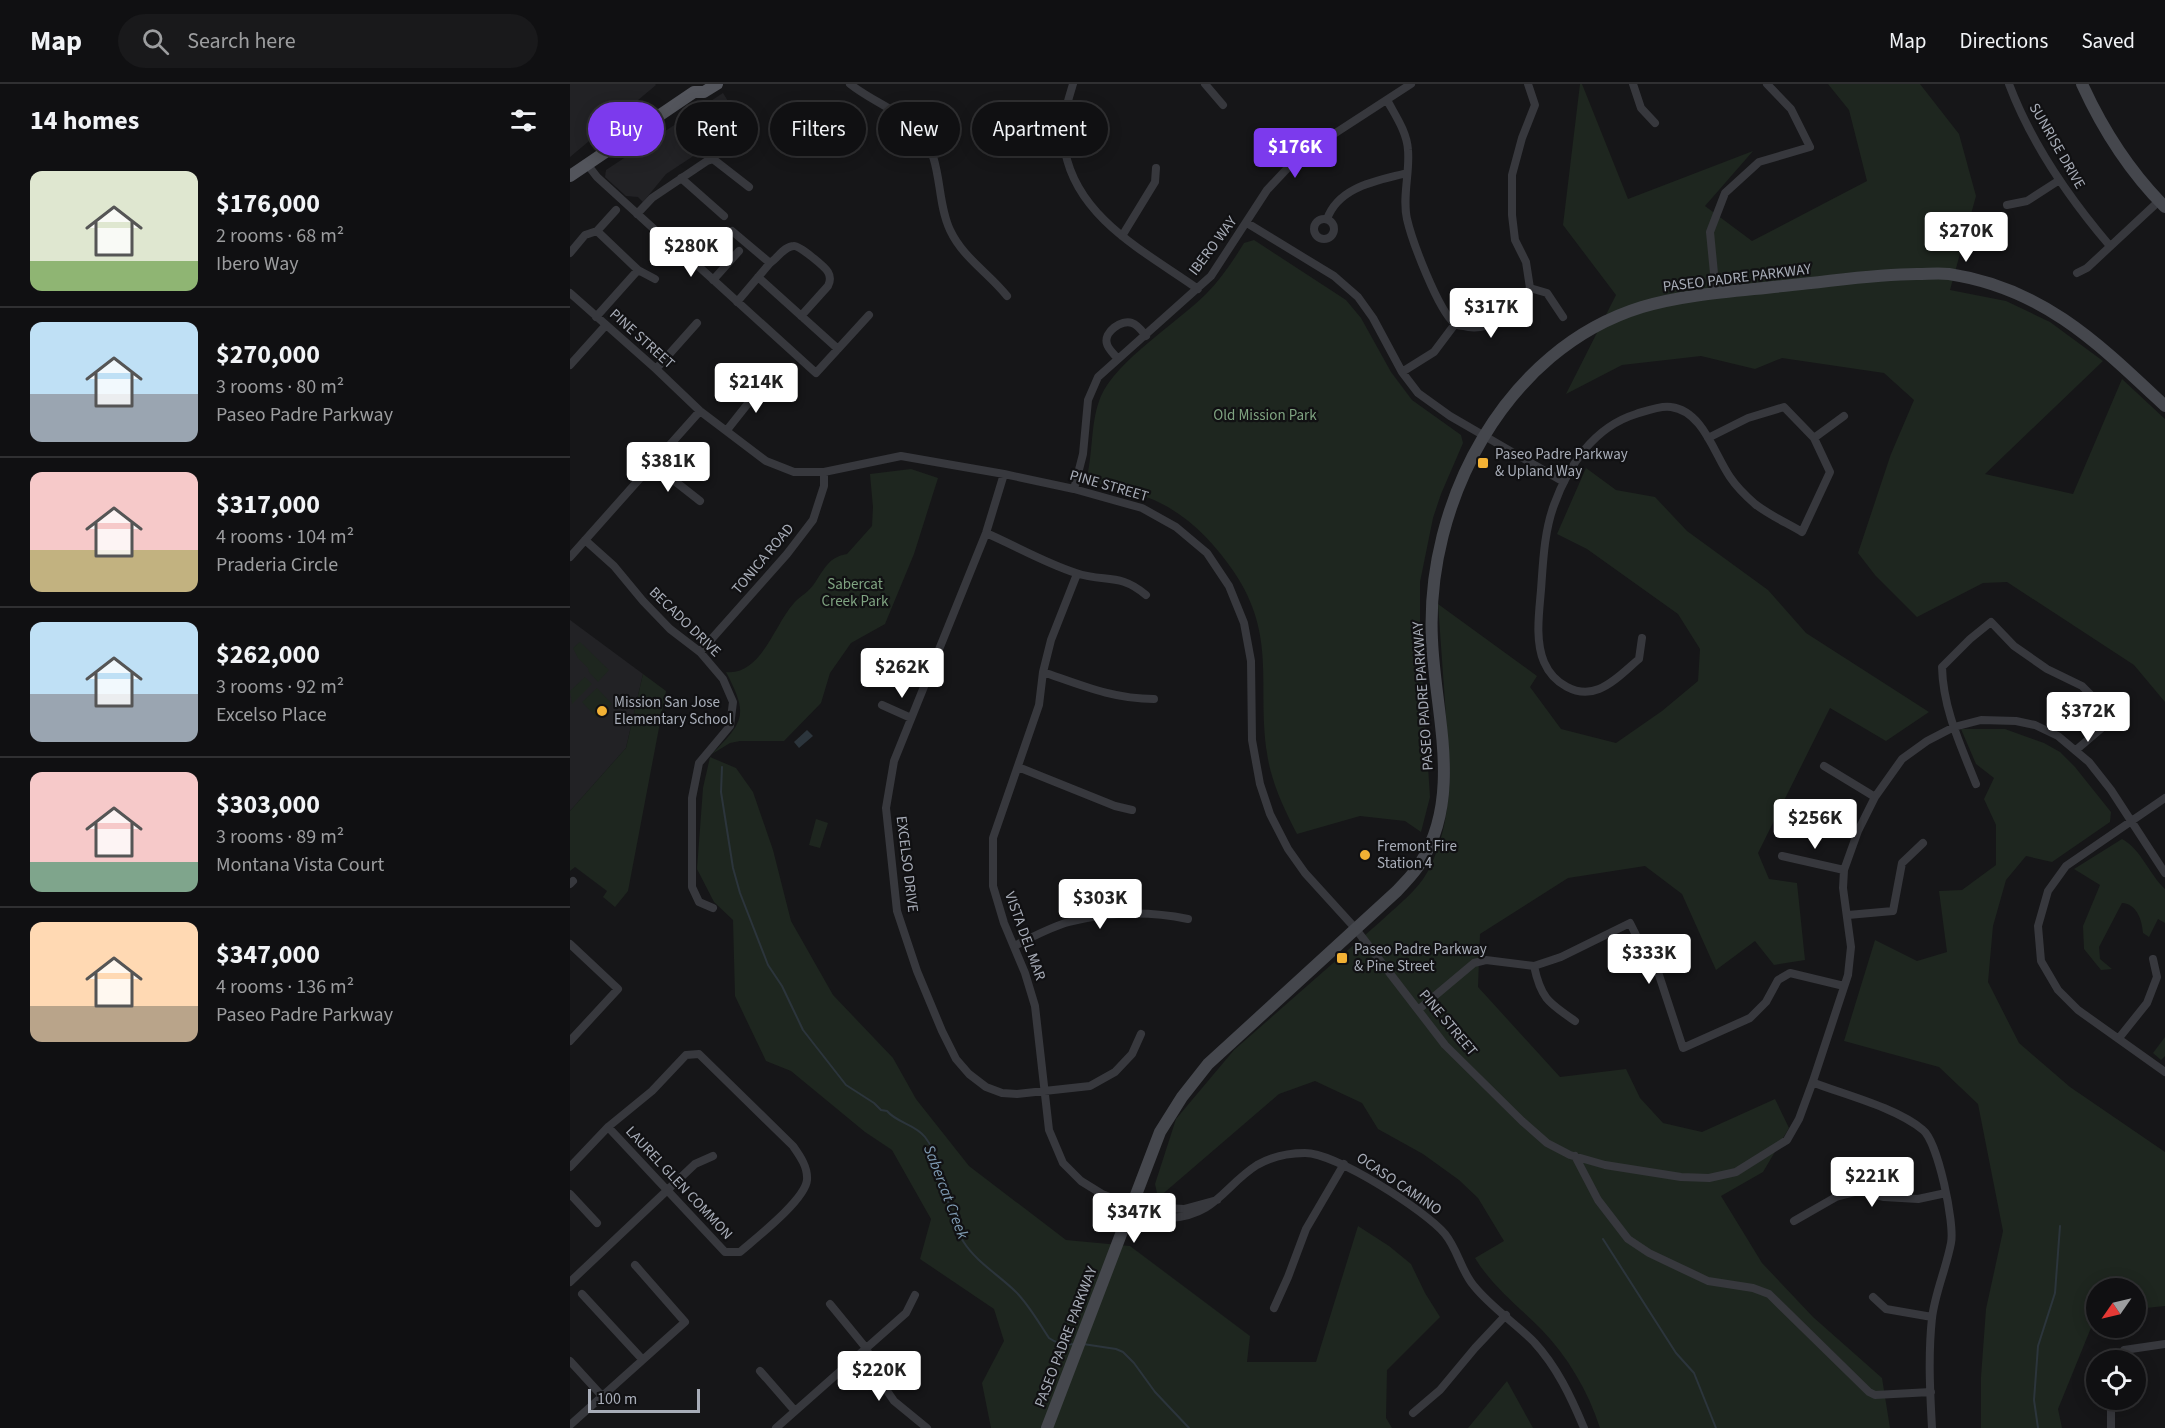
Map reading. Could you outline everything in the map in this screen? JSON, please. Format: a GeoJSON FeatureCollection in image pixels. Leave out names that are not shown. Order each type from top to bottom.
{"type":"FeatureCollection","features":[{"type":"Feature","properties":{"kind":"main road"},"geometry":{"type":"LineString","coordinates":[[570,176],[695,88],[704,92],[717,84]]}},
{"type":"Feature","properties":{"kind":"main road"},"geometry":{"type":"LineString","coordinates":[[2082,84],[2114,147],[2162,204]]}},
{"type":"Feature","properties":{"kind":"main road","name":"PASEO PADRE PARKWAY"},"geometry":{"type":"LineString","coordinates":[[1047,1428],[1069,1376],[1160,1132],[1182,1098],[1208,1064],[1355,927],[1397,891],[1421,863],[1436,831],[1443,797],[1444,756],[1432,640],[1432,585],[1443,528],[1484,434],[1522,384],[1556,353],[1581,336],[1610,320],[1675,298],[1890,274],[1947,274],[2002,286],[2050,309],[2104,348],[2165,406]]}},
{"type":"Feature","properties":{"kind":"street"},"geometry":{"type":"LineString","coordinates":[[850,84],[900,115],[919,131],[934,156],[945,218],[952,233],[970,259],[994,279],[1007,296]]}},
{"type":"Feature","properties":{"kind":"street"},"geometry":{"type":"LineString","coordinates":[[1073,84],[1061,130],[1069,171],[1091,208],[1122,236],[1198,288]]}},
{"type":"Feature","properties":{"kind":"street"},"geometry":{"type":"LineString","coordinates":[[1206,84],[1223,105]]}},
{"type":"Feature","properties":{"kind":"street","name":"IBERO WAY"},"geometry":{"type":"LineString","coordinates":[[1074,489],[1083,454],[1088,400],[1098,377],[1211,276],[1267,190],[1297,158],[1410,84]]}},
{"type":"Feature","properties":{"kind":"street"},"geometry":{"type":"LineString","coordinates":[[1387,100],[1403,129],[1408,150],[1406,218],[1422,265],[1444,309],[1455,324],[1474,329],[1490,326],[1521,301],[1530,288],[1526,262],[1515,240],[1512,215],[1512,176],[1522,138],[1535,105],[1528,84]]}},
{"type":"Feature","properties":{"kind":"street"},"geometry":{"type":"LineString","coordinates":[[1633,84],[1641,108],[1655,123]]}},
{"type":"Feature","properties":{"kind":"street"},"geometry":{"type":"LineString","coordinates":[[1716,294],[1710,231],[1725,193],[1759,162],[1810,147],[1791,109],[1767,84]]}},
{"type":"Feature","properties":{"kind":"street","name":"SUNRISE DRIVE"},"geometry":{"type":"LineString","coordinates":[[2009,84],[2058,181],[2110,246]]}},
{"type":"Feature","properties":{"kind":"street"},"geometry":{"type":"LineString","coordinates":[[637,214],[651,198],[714,159],[749,187]]}},
{"type":"Feature","properties":{"kind":"street"},"geometry":{"type":"LineString","coordinates":[[587,164],[597,177],[688,261],[697,265],[816,373],[869,315]]}},
{"type":"Feature","properties":{"kind":"street"},"geometry":{"type":"LineString","coordinates":[[1122,236],[1155,182],[1156,168]]}},
{"type":"Feature","properties":{"kind":"street"},"geometry":{"type":"LineString","coordinates":[[1327,219],[1332,206],[1339,199],[1366,183],[1407,173]]}},
{"type":"Feature","properties":{"kind":"street"},"geometry":{"type":"LineString","coordinates":[[681,178],[724,216]]}},
{"type":"Feature","properties":{"kind":"street"},"geometry":{"type":"LineString","coordinates":[[2007,205],[2027,201],[2058,181]]}},
{"type":"Feature","properties":{"kind":"street"},"geometry":{"type":"LineString","coordinates":[[2077,273],[2087,268],[2110,246],[2162,204]]}},
{"type":"Feature","properties":{"kind":"street"},"geometry":{"type":"LineString","coordinates":[[570,252],[585,236],[597,231],[616,210]]}},
{"type":"Feature","properties":{"kind":"street"},"geometry":{"type":"LineString","coordinates":[[1247,223],[1334,276],[1358,297],[1373,318],[1402,372],[1418,393],[1450,416],[1564,482]]}},
{"type":"Feature","properties":{"kind":"street"},"geometry":{"type":"LineString","coordinates":[[597,231],[638,270],[655,279]]}},
{"type":"Feature","properties":{"kind":"street"},"geometry":{"type":"LineString","coordinates":[[732,231],[770,263]]}},
{"type":"Feature","properties":{"kind":"street"},"geometry":{"type":"LineString","coordinates":[[736,302],[786,248],[792,245],[799,246],[828,272],[830,280],[828,286],[801,316]]}},
{"type":"Feature","properties":{"kind":"street"},"geometry":{"type":"LineString","coordinates":[[713,280],[739,251]]}},
{"type":"Feature","properties":{"kind":"street"},"geometry":{"type":"LineString","coordinates":[[596,317],[638,270]]}},
{"type":"Feature","properties":{"kind":"street"},"geometry":{"type":"LineString","coordinates":[[758,277],[838,349]]}},
{"type":"Feature","properties":{"kind":"street"},"geometry":{"type":"LineString","coordinates":[[1530,288],[1547,293],[1563,317]]}},
{"type":"Feature","properties":{"kind":"street","name":"PINE STREET"},"geometry":{"type":"LineString","coordinates":[[570,293],[700,411],[766,461],[794,472],[824,472],[901,456],[1004,474],[1074,489],[1142,508],[1176,527],[1207,553],[1229,586],[1244,623],[1251,662],[1252,740],[1260,784],[1270,814],[1288,849],[1305,873],[1355,927],[1444,1045],[1547,1143],[1575,1156],[1605,1165],[1681,1177],[1709,1178],[1737,1172],[1787,1140],[1813,1081],[1848,975],[1851,947],[1843,888],[1844,870],[1858,831],[1875,797],[1902,759],[1927,741],[1954,727],[1981,720],[2016,721],[2035,725],[2058,736],[2089,762],[2111,790],[2129,821],[2165,873]]}},
{"type":"Feature","properties":{"kind":"street"},"geometry":{"type":"LineString","coordinates":[[1118,359],[1106,344],[1110,331],[1122,323],[1130,322],[1146,336]]}},
{"type":"Feature","properties":{"kind":"street"},"geometry":{"type":"LineString","coordinates":[[656,369],[697,323]]}},
{"type":"Feature","properties":{"kind":"street"},"geometry":{"type":"LineString","coordinates":[[1402,372],[1434,352],[1455,324]]}},
{"type":"Feature","properties":{"kind":"street"},"geometry":{"type":"LineString","coordinates":[[570,365],[606,325]]}},
{"type":"Feature","properties":{"kind":"street"},"geometry":{"type":"LineString","coordinates":[[727,430],[765,382]]}},
{"type":"Feature","properties":{"kind":"street"},"geometry":{"type":"LineString","coordinates":[[1642,638],[1639,659],[1599,689],[1585,691],[1571,690],[1549,674],[1539,648],[1539,611],[1545,545],[1553,507],[1564,482],[1583,451],[1607,427],[1626,417],[1671,406],[1690,414],[1708,438],[1731,479],[1755,504],[1802,532],[1830,472],[1814,438],[1784,407],[1748,418],[1708,438]]}},
{"type":"Feature","properties":{"kind":"street"},"geometry":{"type":"LineString","coordinates":[[570,557],[700,411]]}},
{"type":"Feature","properties":{"kind":"street"},"geometry":{"type":"LineString","coordinates":[[1814,438],[1844,416]]}},
{"type":"Feature","properties":{"kind":"street"},"geometry":{"type":"LineString","coordinates":[[653,464],[700,501]]}},
{"type":"Feature","properties":{"kind":"street","name":"TONICA ROAD"},"geometry":{"type":"LineString","coordinates":[[700,652],[788,554],[813,520],[824,486],[824,472]]}},
{"type":"Feature","properties":{"kind":"street","name":"EXCELSO DRIVE"},"geometry":{"type":"LineString","coordinates":[[1004,474],[986,533],[894,761],[886,808],[897,911],[917,971],[956,1059],[969,1074],[986,1087],[1002,1093],[1017,1094],[1090,1086],[1115,1072],[1132,1054],[1142,1034]]}},
{"type":"Feature","properties":{"kind":"street"},"geometry":{"type":"LineString","coordinates":[[986,533],[1077,574],[1119,579],[1134,585],[1146,595]]}},
{"type":"Feature","properties":{"kind":"street","name":"BECADO DRIVE"},"geometry":{"type":"LineString","coordinates":[[585,540],[614,566],[670,629],[700,652],[723,679],[733,702],[730,726],[699,764],[692,798],[692,887],[699,902],[712,908]]}},
{"type":"Feature","properties":{"kind":"street","name":"VISTA DEL MAR"},"geometry":{"type":"LineString","coordinates":[[1077,574],[1051,640],[1043,672],[1039,705],[993,838],[993,886],[1004,923],[1025,973],[1035,1006],[1049,1130],[1063,1162],[1081,1180],[1102,1194],[1132,1206]]}},
{"type":"Feature","properties":{"kind":"street"},"geometry":{"type":"LineString","coordinates":[[1976,784],[1954,727],[1943,688],[1942,668],[1970,639],[1991,622],[2014,646],[2047,669],[2082,686],[2099,702],[2110,721],[2076,750]]}},
{"type":"Feature","properties":{"kind":"street"},"geometry":{"type":"LineString","coordinates":[[1043,672],[1101,693],[1134,699],[1154,699]]}},
{"type":"Feature","properties":{"kind":"street"},"geometry":{"type":"LineString","coordinates":[[882,705],[911,718]]}},
{"type":"Feature","properties":{"kind":"street"},"geometry":{"type":"LineString","coordinates":[[1824,766],[1875,797]]}},
{"type":"Feature","properties":{"kind":"street"},"geometry":{"type":"LineString","coordinates":[[1018,767],[1115,806],[1131,810]]}},
{"type":"Feature","properties":{"kind":"street"},"geometry":{"type":"LineString","coordinates":[[2165,798],[2066,866],[2048,891],[2038,926],[2041,960],[2058,990],[2078,1010],[2165,1072]]}},
{"type":"Feature","properties":{"kind":"street"},"geometry":{"type":"LineString","coordinates":[[1848,915],[1893,911],[1902,863],[1923,843]]}},
{"type":"Feature","properties":{"kind":"street"},"geometry":{"type":"LineString","coordinates":[[1782,856],[1844,870]]}},
{"type":"Feature","properties":{"kind":"street"},"geometry":{"type":"LineString","coordinates":[[1014,946],[1067,923],[1106,916],[1161,914],[1188,920]]}},
{"type":"Feature","properties":{"kind":"street"},"geometry":{"type":"LineString","coordinates":[[1418,1010],[1474,963],[1486,960],[1534,966],[1561,957],[1630,923],[1659,975],[1683,1048],[1750,1018],[1766,1002],[1778,980],[1790,973],[1844,986]]}},
{"type":"Feature","properties":{"kind":"street"},"geometry":{"type":"LineString","coordinates":[[570,944],[618,989],[570,1041]]}},
{"type":"Feature","properties":{"kind":"street"},"geometry":{"type":"LineString","coordinates":[[2119,1038],[2147,1003],[2157,977],[2153,959]]}},
{"type":"Feature","properties":{"kind":"street"},"geometry":{"type":"LineString","coordinates":[[1534,966],[1538,987],[1552,1005],[1575,1021]]}},
{"type":"Feature","properties":{"kind":"street","name":"LAUREL GLEN COMMON"},"geometry":{"type":"LineString","coordinates":[[570,1167],[609,1127],[652,1091],[686,1054],[699,1054],[793,1146],[804,1162],[807,1180],[800,1198],[740,1252],[725,1252],[609,1127]]}},
{"type":"Feature","properties":{"kind":"street"},"geometry":{"type":"LineString","coordinates":[[1813,1081],[1898,1114],[1925,1131],[1937,1154],[1946,1193],[1952,1241],[1932,1317],[1929,1361],[1932,1428]]}},
{"type":"Feature","properties":{"kind":"street","name":"OCASO CAMINO"},"geometry":{"type":"LineString","coordinates":[[1132,1206],[1150,1216],[1179,1217],[1200,1212],[1253,1169],[1278,1156],[1308,1153],[1321,1155],[1344,1164],[1434,1222],[1447,1236],[1473,1286],[1550,1361],[1562,1380],[1584,1428]]}},
{"type":"Feature","properties":{"kind":"street"},"geometry":{"type":"LineString","coordinates":[[570,1282],[695,1164],[713,1156]]}},
{"type":"Feature","properties":{"kind":"street"},"geometry":{"type":"LineString","coordinates":[[1575,1156],[1598,1200],[1616,1224],[1628,1239],[1649,1253],[1708,1281],[1753,1288],[1768,1294],[1869,1392],[1875,1395],[1930,1392]]}},
{"type":"Feature","properties":{"kind":"street"},"geometry":{"type":"LineString","coordinates":[[1274,1308],[1306,1229],[1344,1164]]}},
{"type":"Feature","properties":{"kind":"street"},"geometry":{"type":"LineString","coordinates":[[1794,1221],[1836,1197],[1858,1191],[1884,1197],[1918,1199],[1946,1193]]}},
{"type":"Feature","properties":{"kind":"street"},"geometry":{"type":"LineString","coordinates":[[570,1194],[597,1223]]}},
{"type":"Feature","properties":{"kind":"street"},"geometry":{"type":"LineString","coordinates":[[570,1425],[685,1322],[635,1265]]}},
{"type":"Feature","properties":{"kind":"street"},"geometry":{"type":"LineString","coordinates":[[582,1294],[642,1359]]}},
{"type":"Feature","properties":{"kind":"street"},"geometry":{"type":"LineString","coordinates":[[776,1428],[906,1313],[915,1295]]}},
{"type":"Feature","properties":{"kind":"street"},"geometry":{"type":"LineString","coordinates":[[1873,1297],[1886,1309],[1932,1317]]}},
{"type":"Feature","properties":{"kind":"street"},"geometry":{"type":"LineString","coordinates":[[830,1304],[866,1348],[885,1388],[894,1401],[927,1428]]}},
{"type":"Feature","properties":{"kind":"street"},"geometry":{"type":"LineString","coordinates":[[1413,1413],[1440,1390],[1475,1348],[1506,1316]]}},
{"type":"Feature","properties":{"kind":"street"},"geometry":{"type":"LineString","coordinates":[[2124,1350],[2165,1344]]}},
{"type":"Feature","properties":{"kind":"street"},"geometry":{"type":"LineString","coordinates":[[570,1361],[602,1396]]}},
{"type":"Feature","properties":{"kind":"street"},"geometry":{"type":"LineString","coordinates":[[760,1371],[795,1411]]}},
{"type":"Feature","properties":{"kind":"street"},"geometry":{"type":"LineString","coordinates":[[2111,1410],[2112,1428]]}},
{"type":"Feature","properties":{"kind":"shaded area"},"geometry":{"type":"Polygon","coordinates":[[[570,84],[656,85],[636,102],[588,102],[588,142],[570,157],[570,84]]]}},
{"type":"Feature","properties":{"kind":"shaded area"},"geometry":{"type":"Polygon","coordinates":[[[723,93],[729,102],[709,102],[723,93]]]}},
{"type":"Feature","properties":{"kind":"shaded area"},"geometry":{"type":"Polygon","coordinates":[[[676,124],[676,156],[693,156],[666,174],[643,202],[638,197],[626,196],[605,177],[606,170],[627,156],[664,156],[664,132],[676,124]]]}},
{"type":"Feature","properties":{"kind":"shaded area","name":"Mission San Jose Elementary School"},"geometry":{"type":"Polygon","coordinates":[[[570,620],[643,674],[626,748],[570,811],[570,620]]]}},
{"type":"Feature","properties":{"kind":"shaded area"},"geometry":{"type":"Polygon","coordinates":[[[807,730],[813,736],[799,748],[794,742],[807,730]]]}},
{"type":"Feature","properties":{"kind":"green space"},"geometry":{"type":"Polygon","coordinates":[[[1580,84],[1582,84],[1628,199],[1753,151],[1705,206],[1752,241],[1867,181],[1849,110],[1828,84],[1920,84],[1959,134],[1976,196],[1950,290],[2006,301],[2050,322],[2103,361],[1985,474],[2073,494],[2122,379],[2165,419],[2165,702],[2134,665],[2007,582],[1983,583],[1917,617],[1875,575],[1858,553],[1891,454],[1914,400],[1884,373],[1782,358],[1755,369],[1701,356],[1622,365],[1566,394],[1616,295],[1563,225],[1580,84]]]}},
{"type":"Feature","properties":{"kind":"green space","name":"Old Mission Park"},"geometry":{"type":"Polygon","coordinates":[[[1254,240],[1346,300],[1361,318],[1391,372],[1412,400],[1461,435],[1463,443],[1433,518],[1420,582],[1420,642],[1430,797],[1421,832],[1405,821],[1360,816],[1297,834],[1279,795],[1269,764],[1264,728],[1261,639],[1247,595],[1234,572],[1217,549],[1175,511],[1149,498],[1106,486],[1092,478],[1088,472],[1095,414],[1109,382],[1149,342],[1206,294],[1244,243],[1254,240]]]}},
{"type":"Feature","properties":{"kind":"green space"},"geometry":{"type":"Polygon","coordinates":[[[1586,468],[1616,490],[1655,497],[1687,531],[1768,590],[1806,633],[1929,712],[1886,741],[1830,708],[1758,853],[1769,879],[1797,883],[1805,960],[1774,965],[1755,941],[1716,970],[1682,894],[1645,866],[1568,878],[1480,934],[1478,987],[1560,1077],[1626,1069],[1640,1098],[1663,1123],[1702,1132],[1775,1099],[1789,1128],[1763,1172],[1721,1196],[1762,1263],[1813,1317],[1882,1378],[1890,1428],[1600,1428],[1590,1401],[1560,1351],[1541,1329],[1497,1287],[1475,1258],[1504,1241],[1478,1198],[1459,1180],[1423,1154],[1378,1129],[1362,1103],[1315,1081],[1279,1094],[1158,1198],[1155,1184],[1176,1119],[1234,1050],[1407,898],[1424,878],[1433,860],[1445,823],[1450,772],[1438,604],[1537,676],[1530,687],[1561,729],[1616,743],[1662,711],[1698,681],[1700,649],[1678,614],[1587,549],[1557,534],[1586,468]]]}},
{"type":"Feature","properties":{"kind":"green space","name":"Sabercat Creek Park"},"geometry":{"type":"Polygon","coordinates":[[[911,469],[938,478],[914,554],[885,624],[851,643],[830,673],[821,703],[784,741],[740,741],[730,743],[712,754],[737,725],[740,716],[738,698],[726,672],[738,671],[749,666],[758,658],[794,603],[812,587],[831,561],[847,554],[872,526],[870,474],[911,469]]]}},
{"type":"Feature","properties":{"kind":"green space"},"geometry":{"type":"Polygon","coordinates":[[[580,642],[609,670],[598,682],[578,658],[573,648],[580,642]]]}},
{"type":"Feature","properties":{"kind":"green space"},"geometry":{"type":"Polygon","coordinates":[[[643,674],[666,691],[628,891],[615,907],[603,897],[607,891],[575,867],[570,871],[570,811],[626,748],[643,674]]]}},
{"type":"Feature","properties":{"kind":"green space"},"geometry":{"type":"Polygon","coordinates":[[[585,677],[592,684],[572,704],[570,691],[585,677]]]}},
{"type":"Feature","properties":{"kind":"green space"},"geometry":{"type":"Polygon","coordinates":[[[597,688],[612,704],[597,718],[582,702],[597,688]]]}},
{"type":"Feature","properties":{"kind":"green space"},"geometry":{"type":"Polygon","coordinates":[[[1961,729],[2005,729],[2044,743],[2060,752],[2111,812],[2110,822],[2052,862],[2026,856],[2006,880],[1993,926],[1988,982],[2019,1043],[2070,1087],[2165,1152],[2165,1306],[2146,1308],[2146,1278],[2086,1278],[2087,1338],[2058,1409],[2062,1428],[1981,1428],[1981,1377],[1986,1309],[2003,1231],[1978,1104],[1939,1067],[1844,1041],[1875,940],[1917,961],[1947,952],[1939,891],[1962,890],[1996,865],[1996,825],[1984,799],[1994,778],[1976,764],[1961,729]]]}},
{"type":"Feature","properties":{"kind":"green space"},"geometry":{"type":"Polygon","coordinates":[[[710,757],[736,768],[753,792],[773,850],[791,921],[833,995],[893,1058],[916,1099],[969,1166],[1066,1240],[1130,1246],[1250,1336],[1247,1362],[1316,1362],[1358,1226],[1389,1246],[1411,1264],[1440,1317],[1387,1370],[1386,1418],[1392,1428],[991,1428],[982,1383],[1004,1341],[994,1309],[920,1259],[931,1219],[892,1150],[865,1132],[791,1071],[766,1061],[735,996],[733,920],[714,902],[697,869],[703,788],[710,757]]]}},
{"type":"Feature","properties":{"kind":"green space"},"geometry":{"type":"Polygon","coordinates":[[[816,819],[828,823],[820,848],[809,845],[816,819]]]}},
{"type":"Feature","properties":{"kind":"green space"},"geometry":{"type":"Polygon","coordinates":[[[2122,839],[2140,855],[2165,889],[2165,923],[2158,919],[2149,937],[2143,933],[2140,918],[2135,910],[2122,903],[2099,947],[2100,959],[2112,969],[2101,970],[2084,949],[2083,926],[2100,885],[2074,869],[2122,839]]]}},
{"type":"Feature","properties":{"kind":"green space"},"geometry":{"type":"Polygon","coordinates":[[[2165,1037],[2165,1056],[2161,1060],[2153,1053],[2165,1037]]]}},
{"type":"Feature","properties":{"kind":"green space"},"geometry":{"type":"Polygon","coordinates":[[[1507,1381],[1533,1428],[1468,1428],[1507,1381]]]}},
{"type":"Feature","properties":{"kind":"waterway","name":"Sabercat Creek"},"geometry":{"type":"LineString","coordinates":[[722,767],[721,792],[733,868],[740,893],[768,965],[782,986],[803,1030],[846,1085],[925,1137],[938,1162],[952,1216],[968,1249],[1021,1297],[1049,1338],[1061,1343],[1074,1344]]}},
{"type":"Feature","properties":{"kind":"waterway"},"geometry":{"type":"LineString","coordinates":[[2038,1428],[2034,1400],[2038,1346],[2055,1293],[2060,1226]]}},
{"type":"Feature","properties":{"kind":"waterway"},"geometry":{"type":"LineString","coordinates":[[1603,1239],[1676,1353],[1694,1373],[1716,1428]]}},
{"type":"Feature","properties":{"kind":"waterway","name":"Sabercat Creek"},"geometry":{"type":"LineString","coordinates":[[1083,1344],[1123,1352],[1155,1392],[1189,1428]]}},
{"type":"Feature","properties":{"kind":"place","name":"Paseo Padre Parkway & Upland Way"},"geometry":{"type":"Point","coordinates":[1483,463]}},
{"type":"Feature","properties":{"kind":"place","name":"Mission San Jose Elementary School"},"geometry":{"type":"Point","coordinates":[602,711]}},
{"type":"Feature","properties":{"kind":"place","name":"Fremont Fire Station 4"},"geometry":{"type":"Point","coordinates":[1365,855]}},
{"type":"Feature","properties":{"kind":"place","name":"Paseo Padre Parkway & Pine Street"},"geometry":{"type":"Point","coordinates":[1342,958]}}]}
